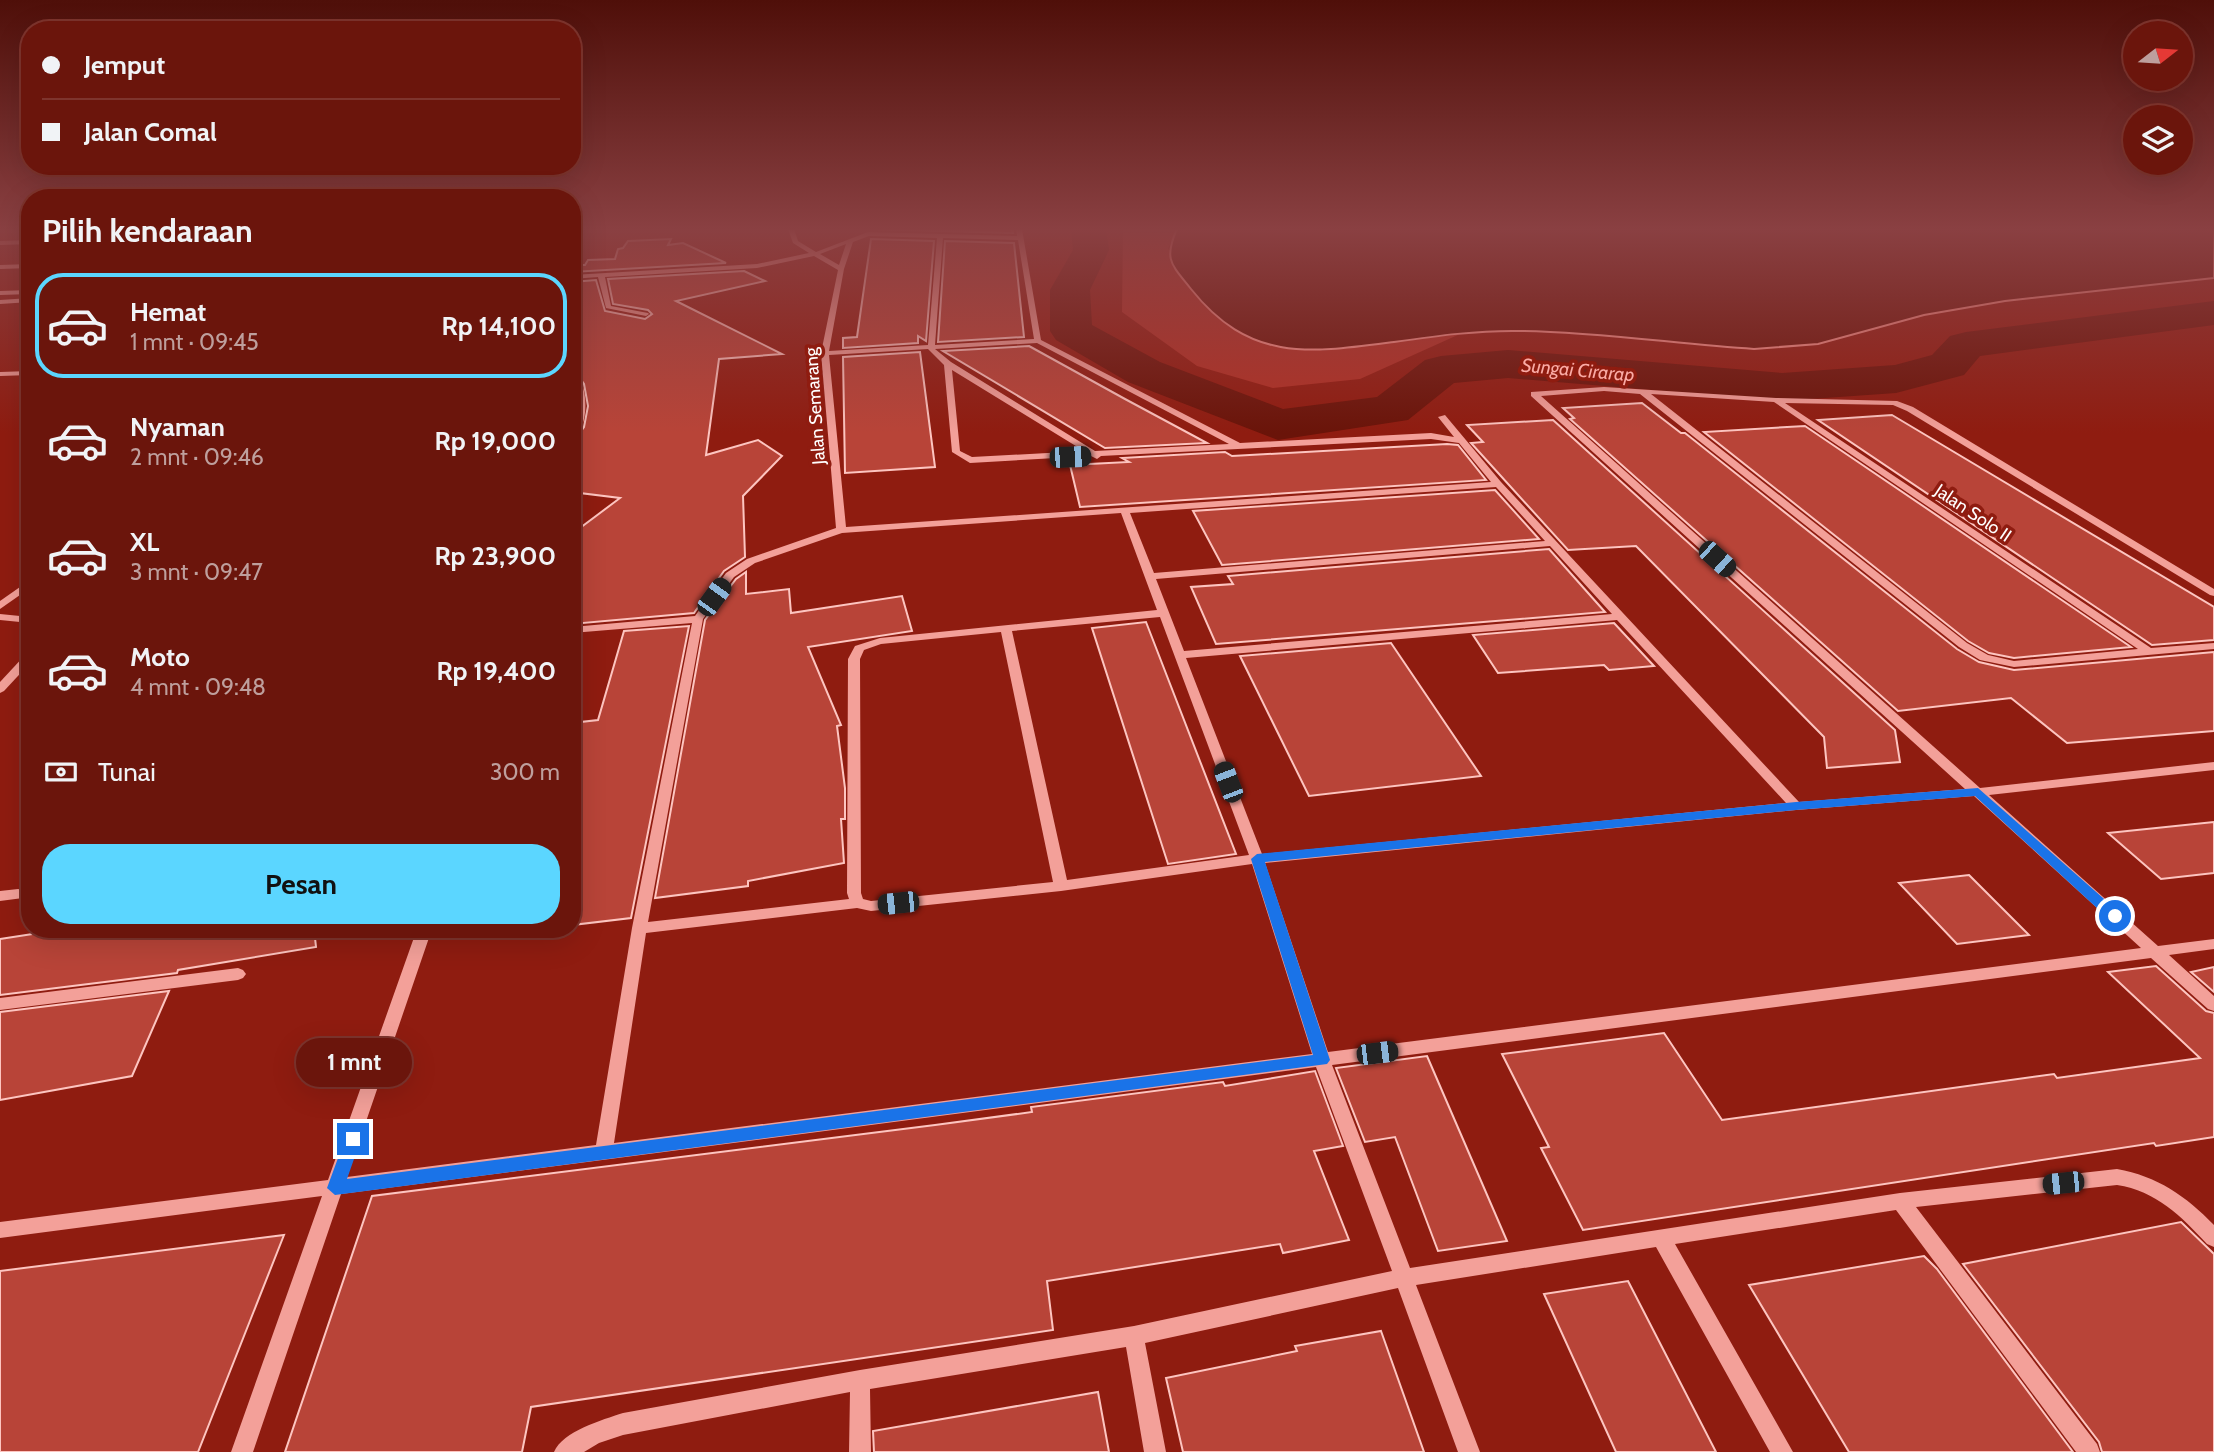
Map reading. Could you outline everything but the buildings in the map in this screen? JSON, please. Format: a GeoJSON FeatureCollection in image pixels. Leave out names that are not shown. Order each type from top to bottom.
{"type":"FeatureCollection","features":[{"type":"Feature","properties":{"kind":"street"},"geometry":{"type":"LineString","coordinates":[[606,297],[608,307],[646,314]]}},
{"type":"Feature","properties":{"kind":"street","name":"Jalan Semarang"},"geometry":{"type":"LineString","coordinates":[[838,297],[825,353],[841,530]]}},
{"type":"Feature","properties":{"kind":"street"},"geometry":{"type":"LineString","coordinates":[[931,349],[935,297]]}},
{"type":"Feature","properties":{"kind":"street"},"geometry":{"type":"LineString","coordinates":[[1031,297],[1038,341]]}},
{"type":"Feature","properties":{"kind":"street"},"geometry":{"type":"LineString","coordinates":[[2,303],[21,301]]}},
{"type":"Feature","properties":{"kind":"street"},"geometry":{"type":"LineString","coordinates":[[825,353],[1038,341],[1240,446]]}},
{"type":"Feature","properties":{"kind":"street"},"geometry":{"type":"LineString","coordinates":[[931,349],[948,364],[1097,456]]}},
{"type":"Feature","properties":{"kind":"street"},"geometry":{"type":"LineString","coordinates":[[948,364],[956,452],[960,457],[978,461],[1431,436],[1462,441]]}},
{"type":"Feature","properties":{"kind":"street"},"geometry":{"type":"LineString","coordinates":[[0,374],[21,373]]}},
{"type":"Feature","properties":{"kind":"street"},"geometry":{"type":"LineString","coordinates":[[581,385],[581,405]]}},
{"type":"Feature","properties":{"kind":"street"},"geometry":{"type":"LineString","coordinates":[[2214,593],[1910,408],[1876,400],[1776,400],[1642,391],[1577,390],[1534,394],[2214,1005]]}},
{"type":"Feature","properties":{"kind":"street"},"geometry":{"type":"LineString","coordinates":[[1642,391],[1963,645],[1984,658],[2014,664],[2214,646]]}},
{"type":"Feature","properties":{"kind":"street","name":"Jalan Solo II"},"geometry":{"type":"LineString","coordinates":[[1776,400],[2151,653]]}},
{"type":"Feature","properties":{"kind":"street"},"geometry":{"type":"LineString","coordinates":[[1442,417],[1498,484],[1796,806]]}},
{"type":"Feature","properties":{"kind":"street"},"geometry":{"type":"LineString","coordinates":[[604,1153],[639,928],[698,619],[730,575],[751,561],[841,530],[1498,484]]}},
{"type":"Feature","properties":{"kind":"street"},"geometry":{"type":"LineString","coordinates":[[1125,511],[1152,576],[1257,859],[1322,1060],[1469,1452]]}},
{"type":"Feature","properties":{"kind":"street"},"geometry":{"type":"LineString","coordinates":[[1152,576],[1552,542]]}},
{"type":"Feature","properties":{"kind":"street"},"geometry":{"type":"LineString","coordinates":[[0,606],[21,590]]}},
{"type":"Feature","properties":{"kind":"street"},"geometry":{"type":"LineString","coordinates":[[857,903],[854,893],[856,653],[872,642],[1164,613]]}},
{"type":"Feature","properties":{"kind":"street"},"geometry":{"type":"LineString","coordinates":[[1181,655],[1620,616]]}},
{"type":"Feature","properties":{"kind":"street"},"geometry":{"type":"LineString","coordinates":[[0,617],[21,619]]}},
{"type":"Feature","properties":{"kind":"street"},"geometry":{"type":"LineString","coordinates":[[581,630],[698,619]]}},
{"type":"Feature","properties":{"kind":"street"},"geometry":{"type":"LineString","coordinates":[[1006,628],[1060,886]]}},
{"type":"Feature","properties":{"kind":"street"},"geometry":{"type":"LineString","coordinates":[[0,689],[21,666]]}},
{"type":"Feature","properties":{"kind":"street"},"geometry":{"type":"LineString","coordinates":[[639,928],[857,903],[871,906],[1060,886],[1257,859],[1796,806],[1978,792],[2214,766]]}},
{"type":"Feature","properties":{"kind":"street"},"geometry":{"type":"LineString","coordinates":[[0,896],[18,894]]}},
{"type":"Feature","properties":{"kind":"street"},"geometry":{"type":"LineString","coordinates":[[242,1452],[422,938]]}},
{"type":"Feature","properties":{"kind":"street"},"geometry":{"type":"LineString","coordinates":[[0,1230],[2214,944]]}},
{"type":"Feature","properties":{"kind":"street"},"geometry":{"type":"LineString","coordinates":[[0,1004],[238,974]]}},
{"type":"Feature","properties":{"kind":"street"},"geometry":{"type":"LineString","coordinates":[[565,1452],[593,1434],[623,1424],[860,1380],[1133,1336],[1402,1279],[1900,1201],[2117,1177],[2154,1186],[2214,1238]]}},
{"type":"Feature","properties":{"kind":"street"},"geometry":{"type":"LineString","coordinates":[[1900,1201],[2089,1452]]}},
{"type":"Feature","properties":{"kind":"street"},"geometry":{"type":"LineString","coordinates":[[1661,1238],[1782,1452]]}},
{"type":"Feature","properties":{"kind":"street"},"geometry":{"type":"LineString","coordinates":[[1133,1336],[1155,1452]]}},
{"type":"Feature","properties":{"kind":"street"},"geometry":{"type":"LineString","coordinates":[[860,1380],[860,1452]]}},
{"type":"Feature","properties":{"kind":"shaded area"},"geometry":{"type":"Polygon","coordinates":[[[1122,297],[1240,297],[1322,351],[1460,334],[1360,379],[1273,388],[1197,366],[1122,312],[1122,297]]]}},
{"type":"Feature","properties":{"kind":"shaded area"},"geometry":{"type":"Polygon","coordinates":[[[1198,297],[2044,297],[1924,315],[1818,344],[1754,349],[1579,334],[1505,331],[1308,350],[1259,341],[1236,330],[1213,313],[1198,297]]]}},
{"type":"Feature","properties":{"kind":"waterway","name":"Sungai Cirarap"},"geometry":{"type":"LineString","coordinates":[[1070,297],[1071,331],[1144,372],[1278,425],[1391,410],[1441,370],[1508,364],[1782,387],[1896,379],[1948,365],[1966,345],[2214,313]]}},
{"type":"Feature","properties":{"kind":"route"},"geometry":{"type":"LineString","coordinates":[[353,1139],[335,1188],[1322,1060],[1257,859],[1796,806],[1978,792],[2115,916]]}}]}
